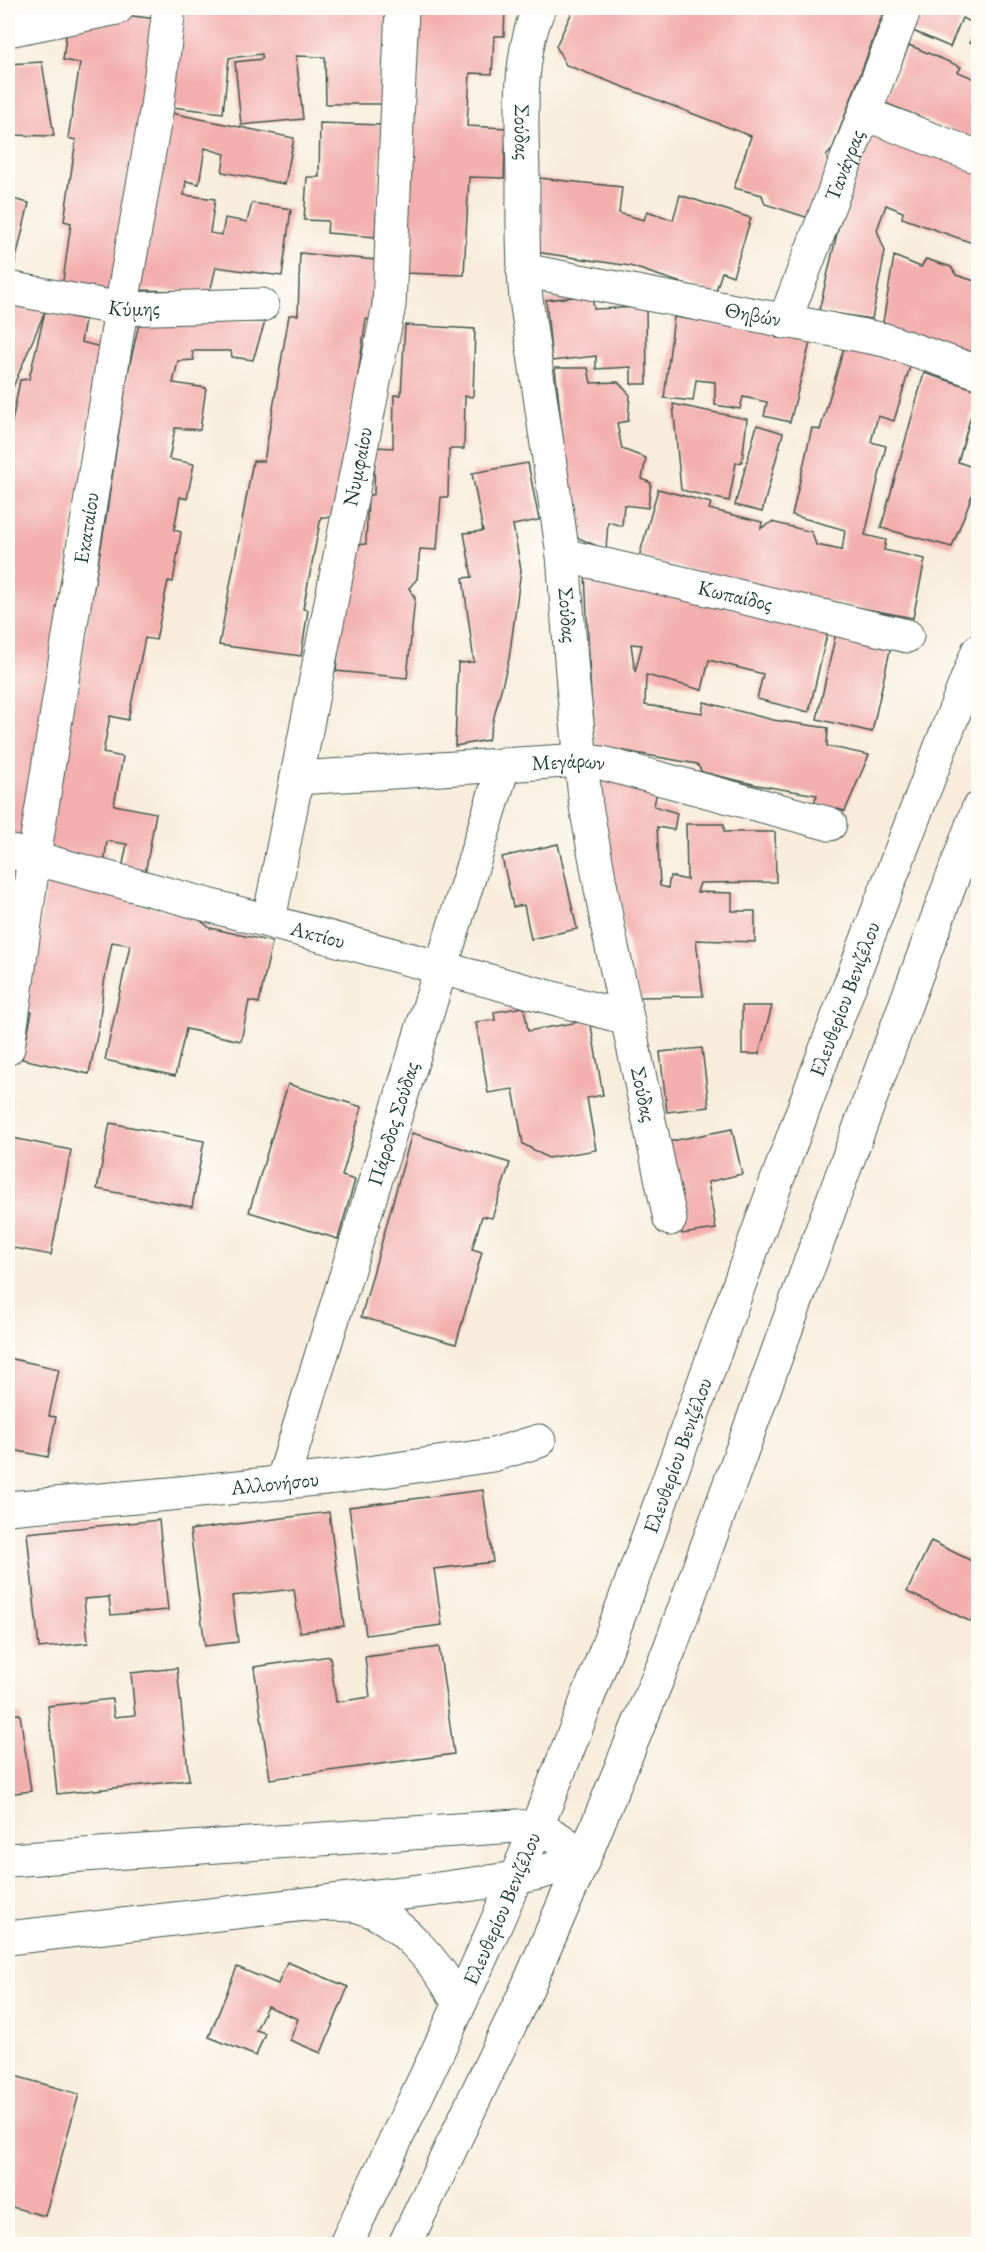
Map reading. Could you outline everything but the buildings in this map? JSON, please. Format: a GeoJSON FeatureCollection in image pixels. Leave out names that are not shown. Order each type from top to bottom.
{"type":"FeatureCollection","features":[{"type":"Feature","properties":{"kind":"street"},"geometry":{"type":"LineString","coordinates":[[8,30],[117,8]]}},
{"type":"Feature","properties":{"kind":"street","name":"Εκαταίου"},"geometry":{"type":"LineString","coordinates":[[8,1048],[21,854],[157,107],[169,8]]}},
{"type":"Feature","properties":{"kind":"street","name":"Νυμφαίου"},"geometry":{"type":"LineString","coordinates":[[269,920],[389,305],[402,8]]}},
{"type":"Feature","properties":{"kind":"street","name":"Σούδας"},"geometry":{"type":"LineString","coordinates":[[539,8],[528,45],[525,70],[522,121],[523,270],[563,555],[573,686],[593,846],[670,1219]]}},
{"type":"Feature","properties":{"kind":"street","name":"Τανάγρας"},"geometry":{"type":"LineString","coordinates":[[784,322],[904,8]]}},
{"type":"Feature","properties":{"kind":"street"},"geometry":{"type":"LineString","coordinates":[[865,114],[978,157]]}},
{"type":"Feature","properties":{"kind":"street","name":"Θηβών"},"geometry":{"type":"LineString","coordinates":[[523,270],[885,340],[978,372]]}},
{"type":"Feature","properties":{"kind":"street","name":"Κύμης"},"geometry":{"type":"LineString","coordinates":[[8,288],[121,309],[262,305]]}},
{"type":"Feature","properties":{"kind":"street","name":"Κωπαίδος"},"geometry":{"type":"LineString","coordinates":[[563,555],[907,636]]}},
{"type":"Feature","properties":{"kind":"street","name":"Ελευθερίου Βενιζέλου"},"geometry":{"type":"LineString","coordinates":[[346,2244],[459,2003],[516,1878],[536,1828],[644,1550],[783,1166],[978,651]]}},
{"type":"Feature","properties":{"kind":"street","name":"Μεγάρων"},"geometry":{"type":"LineString","coordinates":[[297,778],[582,759],[830,824]]}},
{"type":"Feature","properties":{"kind":"street","name":"Πάροδος Σούδας"},"geometry":{"type":"LineString","coordinates":[[282,1483],[504,764]]}},
{"type":"Feature","properties":{"kind":"street"},"geometry":{"type":"LineString","coordinates":[[405,2244],[525,1993],[584,1858],[670,1648],[978,809]]}},
{"type":"Feature","properties":{"kind":"street","name":"Ακτίου"},"geometry":{"type":"LineString","coordinates":[[21,854],[627,1018]]}},
{"type":"Feature","properties":{"kind":"street","name":"Αλλονήσου"},"geometry":{"type":"LineString","coordinates":[[8,1508],[282,1483],[493,1455],[539,1442]]}},
{"type":"Feature","properties":{"kind":"street"},"geometry":{"type":"LineString","coordinates":[[8,1860],[517,1826],[536,1828],[560,1837],[584,1858]]}},
{"type":"Feature","properties":{"kind":"street"},"geometry":{"type":"LineString","coordinates":[[8,1938],[311,1905],[516,1878],[543,1872],[584,1858]]}},
{"type":"Feature","properties":{"kind":"street"},"geometry":{"type":"LineString","coordinates":[[311,1905],[350,1905],[382,1916],[402,1930],[418,1948],[448,1984],[459,2003]]}}]}
